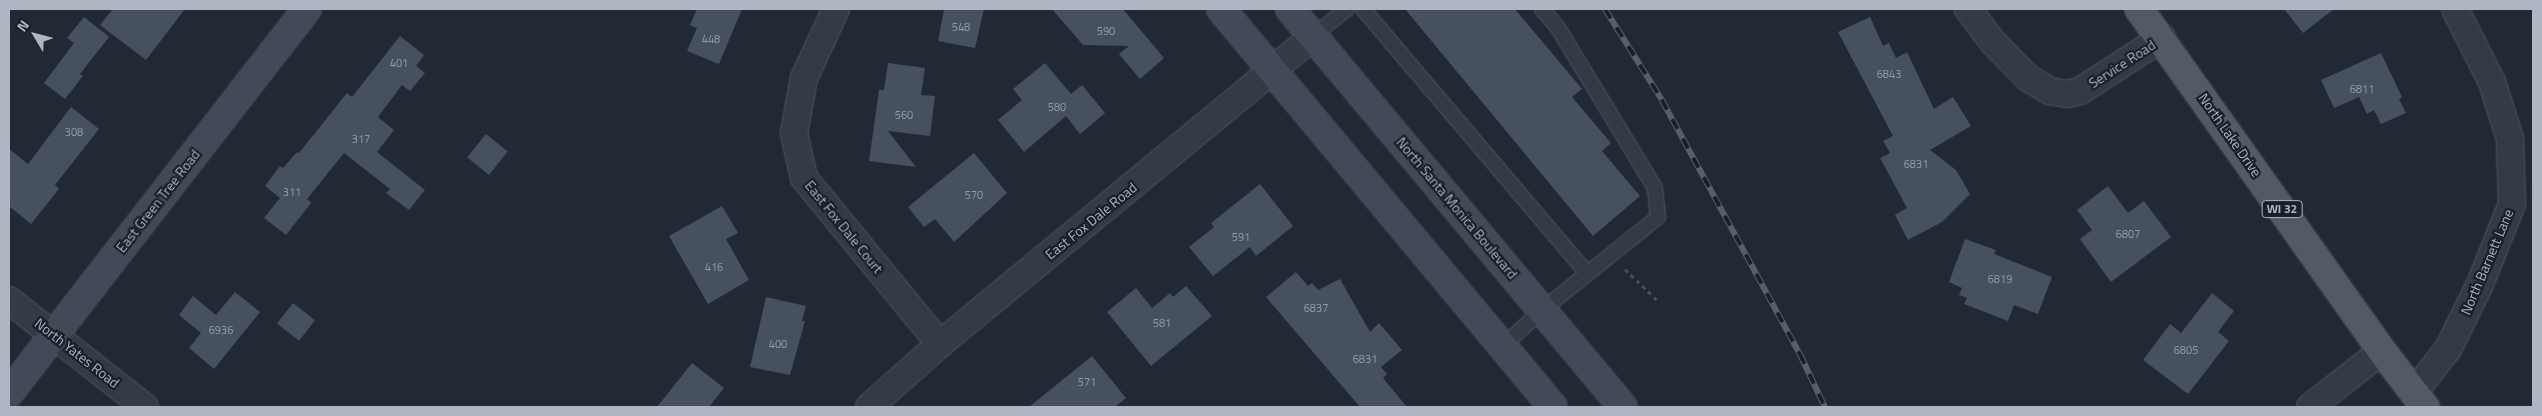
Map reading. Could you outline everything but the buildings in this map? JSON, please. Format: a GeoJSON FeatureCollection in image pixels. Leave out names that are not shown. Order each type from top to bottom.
{"type":"FeatureCollection","features":[{"type":"Feature","properties":{"kind":"main road","name":"North Lake Drive"},"geometry":{"type":"LineString","coordinates":[[2139,9],[2162,38],[2382,351],[2420,400]]}},
{"type":"Feature","properties":{"kind":"street","name":"East Green Tree Road"},"geometry":{"type":"LineString","coordinates":[[9,393],[307,9]]}},
{"type":"Feature","properties":{"kind":"street","name":"East Fox Dale Court"},"geometry":{"type":"LineString","coordinates":[[836,9],[804,78],[794,133],[804,178],[940,344]]}},
{"type":"Feature","properties":{"kind":"street"},"geometry":{"type":"LineString","coordinates":[[1221,9],[1553,407]]}},
{"type":"Feature","properties":{"kind":"street","name":"North Santa Monica Boulevard"},"geometry":{"type":"LineString","coordinates":[[1290,9],[1623,407]]}},
{"type":"Feature","properties":{"kind":"street","name":"Service Road"},"geometry":{"type":"LineString","coordinates":[[1968,9],[1992,41],[2028,78],[2050,91],[2067,94],[2080,91],[2162,38]]}},
{"type":"Feature","properties":{"kind":"street","name":"North Barnett Lane"},"geometry":{"type":"LineString","coordinates":[[2420,400],[2480,284],[2512,204],[2510,139],[2492,82],[2455,9]]}},
{"type":"Feature","properties":{"kind":"street","name":"East Fox Dale Road"},"geometry":{"type":"LineString","coordinates":[[870,407],[940,344],[1274,72],[1313,36]]}},
{"type":"Feature","properties":{"kind":"street","name":"North Yates Road"},"geometry":{"type":"LineString","coordinates":[[9,300],[145,407]]}},
{"type":"Feature","properties":{"kind":"street"},"geometry":{"type":"LineString","coordinates":[[2310,407],[2382,351]]}},
{"type":"Feature","properties":{"kind":"lane"},"geometry":{"type":"LineString","coordinates":[[1313,36],[1347,9]]}},
{"type":"Feature","properties":{"kind":"lane"},"geometry":{"type":"LineString","coordinates":[[1363,9],[1587,273]]}},
{"type":"Feature","properties":{"kind":"lane"},"geometry":{"type":"LineString","coordinates":[[1502,347],[1542,310],[1658,217],[1655,188],[1558,28],[1542,9]]}},
{"type":"Feature","properties":{"kind":"path"},"geometry":{"type":"LineString","coordinates":[[1631,277],[1658,301]]}},
{"type":"Feature","properties":{"kind":"railway"},"geometry":{"type":"LineString","coordinates":[[1605,9],[1662,100],[1800,354],[1825,407]]}}]}
